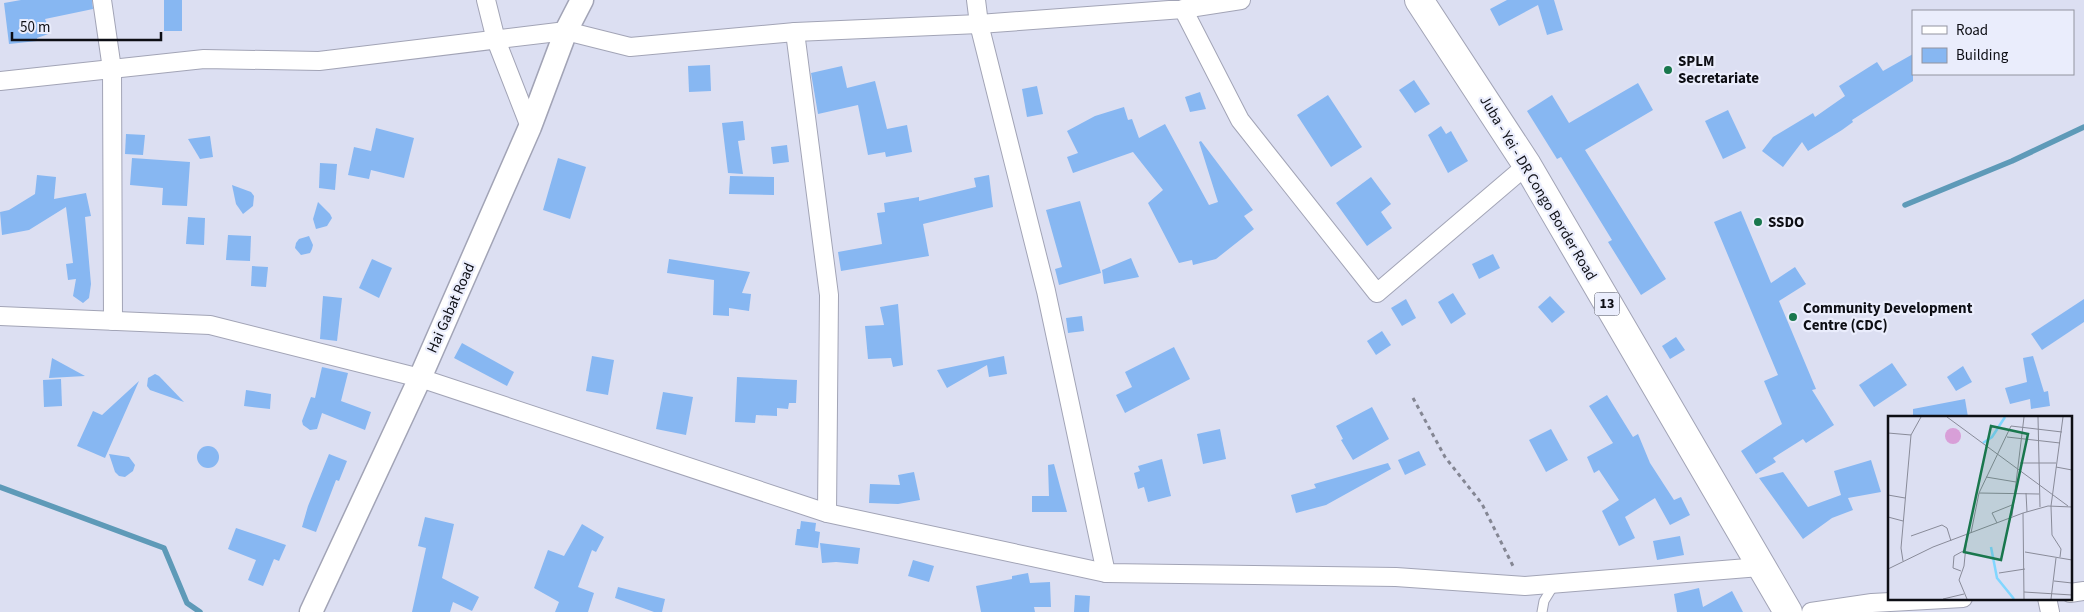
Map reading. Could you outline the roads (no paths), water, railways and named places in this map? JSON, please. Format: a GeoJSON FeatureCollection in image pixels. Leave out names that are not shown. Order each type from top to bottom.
{"type":"FeatureCollection","features":[{"type":"Feature","properties":{"kind":"main road","name":"Juba - Yei - DR Congo Border Road"},"geometry":{"type":"LineString","coordinates":[[1419,0],[1527,165],[1788,612]]}},
{"type":"Feature","properties":{"kind":"street"},"geometry":{"type":"LineString","coordinates":[[102,0],[112,69],[113,321]]}},
{"type":"Feature","properties":{"kind":"street"},"geometry":{"type":"LineString","coordinates":[[486,0],[496,40],[530,127]]}},
{"type":"Feature","properties":{"kind":"street","name":"Hai Gabat Road"},"geometry":{"type":"LineString","coordinates":[[311,612],[420,378],[530,127],[566,31],[582,0]]}},
{"type":"Feature","properties":{"kind":"street"},"geometry":{"type":"LineString","coordinates":[[976,0],[980,24],[1046,291],[1106,573]]}},
{"type":"Feature","properties":{"kind":"street"},"geometry":{"type":"LineString","coordinates":[[0,81],[204,59],[319,61],[566,31],[630,47],[795,32],[980,24],[1183,9],[1241,0]]}},
{"type":"Feature","properties":{"kind":"street"},"geometry":{"type":"LineString","coordinates":[[1183,9],[1240,120],[1377,293],[1527,165]]}},
{"type":"Feature","properties":{"kind":"street"},"geometry":{"type":"LineString","coordinates":[[795,32],[829,295],[827,513]]}},
{"type":"Feature","properties":{"kind":"street"},"geometry":{"type":"LineString","coordinates":[[0,316],[210,325],[420,378],[827,513],[1106,573],[1396,578],[1525,586],[1760,567]]}},
{"type":"Feature","properties":{"kind":"street"},"geometry":{"type":"LineString","coordinates":[[1811,612],[1872,603],[1927,600]]}},
{"type":"Feature","properties":{"kind":"lane"},"geometry":{"type":"LineString","coordinates":[[1542,612],[1544,601],[1555,583]]}},
{"type":"Feature","properties":{"kind":"waterway"},"geometry":{"type":"LineString","coordinates":[[1905,205],[2012,161],[2084,127]]}},
{"type":"Feature","properties":{"kind":"waterway"},"geometry":{"type":"LineString","coordinates":[[0,487],[164,548],[187,603],[200,612]]}},
{"type":"Feature","properties":{"kind":"place","name":"SPLM Secretariate"},"geometry":{"type":"Point","coordinates":[1668,70]}},
{"type":"Feature","properties":{"kind":"place","name":"SSDO"},"geometry":{"type":"Point","coordinates":[1758,222]}},
{"type":"Feature","properties":{"kind":"place","name":"Community Development Centre (CDC)"},"geometry":{"type":"Point","coordinates":[1793,317]}}]}
